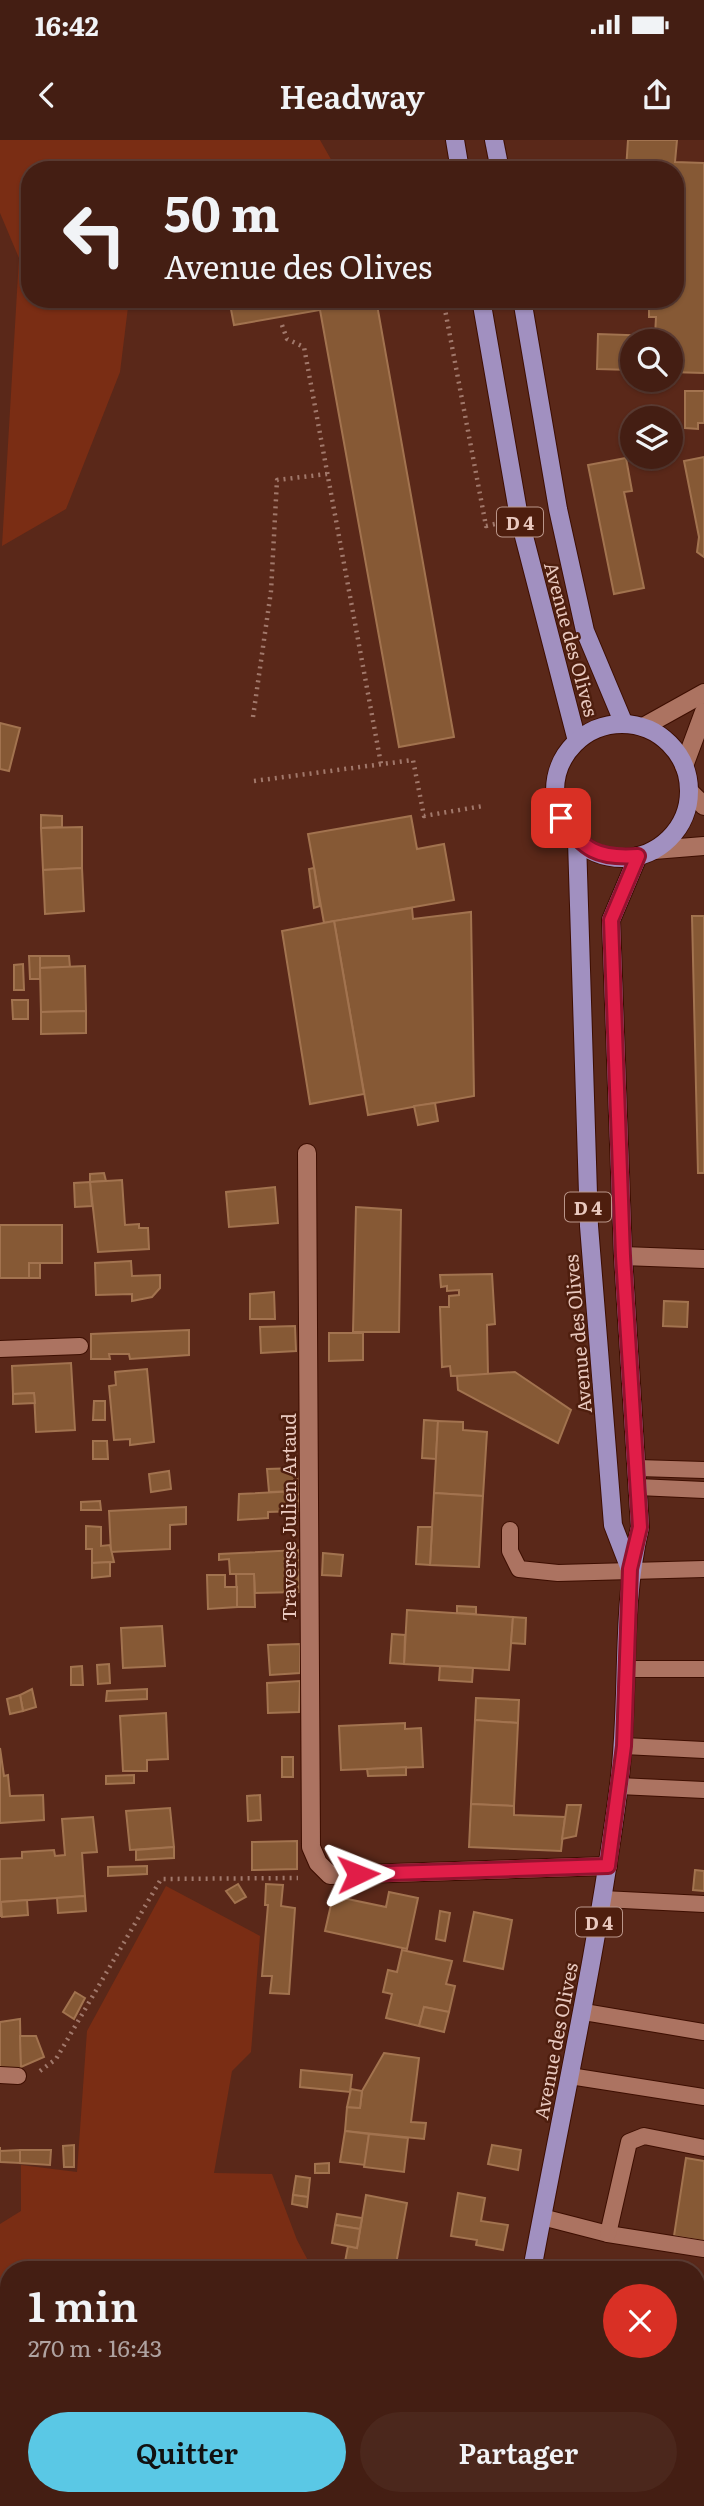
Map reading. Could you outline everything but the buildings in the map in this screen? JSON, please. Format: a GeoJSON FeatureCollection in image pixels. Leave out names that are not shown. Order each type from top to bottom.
{"type":"FeatureCollection","features":[{"type":"Feature","properties":{"kind":"main road"},"geometry":{"type":"LineString","coordinates":[[455,140],[458,161]]}},
{"type":"Feature","properties":{"kind":"main road"},"geometry":{"type":"LineString","coordinates":[[494,140],[498,161]]}},
{"type":"Feature","properties":{"kind":"main road","name":"Avenue des Olives"},"geometry":{"type":"LineString","coordinates":[[483,308],[519,517],[577,741]]}},
{"type":"Feature","properties":{"kind":"main road","name":"Avenue des Olives"},"geometry":{"type":"LineString","coordinates":[[524,308],[558,509],[585,631],[624,724]]}},
{"type":"Feature","properties":{"kind":"main road"},"geometry":{"type":"LineString","coordinates":[[624,724],[643,727],[660,736],[674,749],[684,766],[689,791],[685,815],[673,835],[646,853],[606,855],[577,841],[561,818],[555,791],[561,763],[577,741],[596,729],[624,724]]}},
{"type":"Feature","properties":{"kind":"main road","name":"Avenue des Olives"},"geometry":{"type":"LineString","coordinates":[[577,841],[589,1226],[613,1525],[630,1569]]}},
{"type":"Feature","properties":{"kind":"main road","name":"Avenue des Olives"},"geometry":{"type":"LineString","coordinates":[[534,2261],[584,2012],[624,1746],[630,1569],[640,1527],[623,1256],[611,920],[646,853]]}},
{"type":"Feature","properties":{"kind":"street"},"geometry":{"type":"LineString","coordinates":[[643,727],[704,693]]}},
{"type":"Feature","properties":{"kind":"street"},"geometry":{"type":"LineString","coordinates":[[684,766],[704,712]]}},
{"type":"Feature","properties":{"kind":"street"},"geometry":{"type":"LineString","coordinates":[[689,791],[704,807]]}},
{"type":"Feature","properties":{"kind":"street"},"geometry":{"type":"LineString","coordinates":[[646,853],[704,846]]}},
{"type":"Feature","properties":{"kind":"street","name":"Traverse Julien Artaud"},"geometry":{"type":"LineString","coordinates":[[307,1153],[311,1847],[318,1863],[330,1875],[608,1866]]}},
{"type":"Feature","properties":{"kind":"street"},"geometry":{"type":"LineString","coordinates":[[623,1256],[704,1259]]}},
{"type":"Feature","properties":{"kind":"lane"},"geometry":{"type":"LineString","coordinates":[[0,1349],[80,1346]]}},
{"type":"Feature","properties":{"kind":"lane"},"geometry":{"type":"LineString","coordinates":[[638,1468],[704,1470]]}},
{"type":"Feature","properties":{"kind":"lane"},"geometry":{"type":"LineString","coordinates":[[638,1488],[704,1490]]}},
{"type":"Feature","properties":{"kind":"lane"},"geometry":{"type":"LineString","coordinates":[[510,1530],[510,1551],[519,1569],[558,1573],[704,1569]]}},
{"type":"Feature","properties":{"kind":"lane"},"geometry":{"type":"LineString","coordinates":[[626,1669],[704,1669]]}},
{"type":"Feature","properties":{"kind":"lane"},"geometry":{"type":"LineString","coordinates":[[624,1746],[704,1750]]}},
{"type":"Feature","properties":{"kind":"lane"},"geometry":{"type":"LineString","coordinates":[[619,1786],[704,1790]]}},
{"type":"Feature","properties":{"kind":"lane"},"geometry":{"type":"LineString","coordinates":[[603,1899],[704,1904]]}},
{"type":"Feature","properties":{"kind":"lane"},"geometry":{"type":"LineString","coordinates":[[584,2012],[704,2032]]}},
{"type":"Feature","properties":{"kind":"lane"},"geometry":{"type":"LineString","coordinates":[[0,2075],[18,2076]]}},
{"type":"Feature","properties":{"kind":"lane"},"geometry":{"type":"LineString","coordinates":[[570,2077],[704,2097]]}},
{"type":"Feature","properties":{"kind":"lane"},"geometry":{"type":"LineString","coordinates":[[608,2234],[629,2141],[644,2136],[704,2148]]}},
{"type":"Feature","properties":{"kind":"lane"},"geometry":{"type":"LineString","coordinates":[[542,2217],[608,2234],[704,2249]]}},
{"type":"Feature","properties":{"kind":"path"},"geometry":{"type":"LineString","coordinates":[[445,308],[486,526],[519,517]]}},
{"type":"Feature","properties":{"kind":"path"},"geometry":{"type":"LineString","coordinates":[[282,325],[287,339],[304,347],[381,764]]}},
{"type":"Feature","properties":{"kind":"path"},"geometry":{"type":"LineString","coordinates":[[253,717],[271,591],[277,480],[327,474]]}},
{"type":"Feature","properties":{"kind":"path"},"geometry":{"type":"LineString","coordinates":[[254,781],[413,760],[424,816],[483,806]]}},
{"type":"Feature","properties":{"kind":"path"},"geometry":{"type":"LineString","coordinates":[[60,2050],[160,1879],[296,1878]]}},
{"type":"Feature","properties":{"kind":"shaded area"},"geometry":{"type":"Polygon","coordinates":[[[0,140],[320,140],[332,161],[21,161],[21,308],[128,308],[120,372],[66,509],[2,546],[19,258],[0,213],[0,140]]]}},
{"type":"Feature","properties":{"kind":"shaded area"},"geometry":{"type":"Polygon","coordinates":[[[166,1886],[260,1936],[251,2052],[232,2071],[214,2173],[272,2174],[297,2240],[308,2261],[0,2261],[0,2224],[21,2211],[21,2165],[77,2172],[87,2031],[166,1886]]]}},
{"type":"Feature","properties":{"kind":"route"},"geometry":{"type":"LineString","coordinates":[[358,1874],[608,1866],[624,1746],[630,1569],[640,1527],[623,1256],[611,920],[638,856],[616,858],[596,853],[577,841],[561,818]]}}]}
